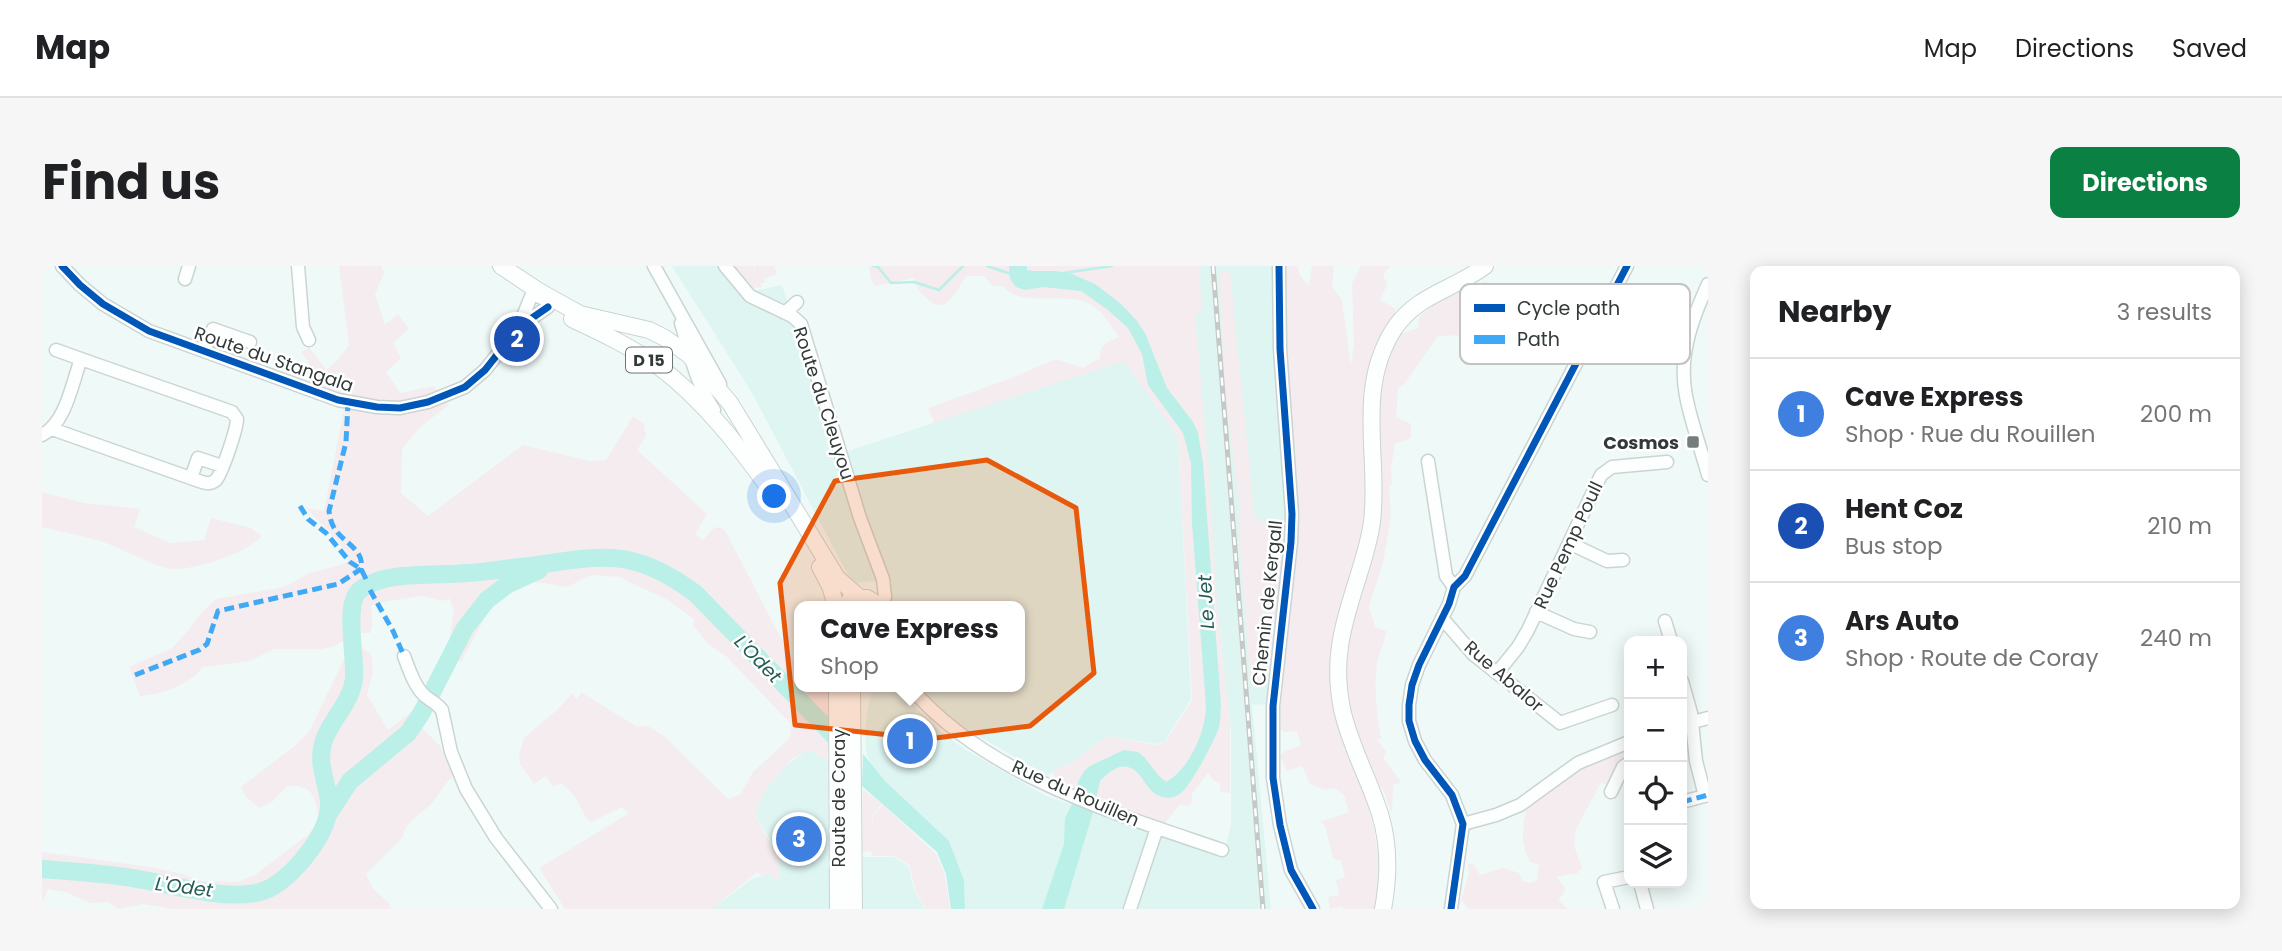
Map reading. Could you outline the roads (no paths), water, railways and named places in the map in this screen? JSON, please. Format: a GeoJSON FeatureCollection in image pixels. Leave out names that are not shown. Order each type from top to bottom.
{"type":"FeatureCollection","features":[{"type":"Feature","properties":{"kind":"main road"},"geometry":{"type":"LineString","coordinates":[[1383,909],[1388,866],[1384,828],[1343,712],[1338,661],[1342,632],[1372,522],[1370,440],[1373,392],[1385,347],[1403,318],[1418,303],[1485,266]]}},
{"type":"Feature","properties":{"kind":"main road","name":"D 15"},"geometry":{"type":"LineString","coordinates":[[495,267],[513,286],[530,297],[627,346],[675,380],[732,439],[780,503],[830,586],[835,601]]}},
{"type":"Feature","properties":{"kind":"main road","name":"D 15"},"geometry":{"type":"LineString","coordinates":[[495,267],[580,314],[644,328],[665,338],[689,355],[730,403],[832,570],[844,585],[870,601]]}},
{"type":"Feature","properties":{"kind":"main road","name":"Route de Coray"},"geometry":{"type":"LineString","coordinates":[[837,692],[838,909]]}},
{"type":"Feature","properties":{"kind":"main road","name":"Route de Coray"},"geometry":{"type":"LineString","coordinates":[[852,692],[854,909]]}},
{"type":"Feature","properties":{"kind":"street","name":"Route du Stangala"},"geometry":{"type":"LineString","coordinates":[[62,266],[80,285],[114,312],[149,331],[348,403],[377,407],[400,408],[428,402],[472,382],[491,363],[519,327],[531,316],[548,307]]}},
{"type":"Feature","properties":{"kind":"street"},"geometry":{"type":"LineString","coordinates":[[185,279],[188,266]]}},
{"type":"Feature","properties":{"kind":"street"},"geometry":{"type":"LineString","coordinates":[[298,266],[303,327],[309,340]]}},
{"type":"Feature","properties":{"kind":"street"},"geometry":{"type":"LineString","coordinates":[[653,266],[730,403]]}},
{"type":"Feature","properties":{"kind":"street","name":"Route du Cleuyou"},"geometry":{"type":"LineString","coordinates":[[725,266],[750,296],[796,318],[801,324],[860,518],[880,573],[872,601]]}},
{"type":"Feature","properties":{"kind":"street","name":"Chemin de Kergall"},"geometry":{"type":"LineString","coordinates":[[1279,266],[1280,349],[1292,528],[1273,706],[1272,750],[1275,790],[1285,847],[1291,870],[1313,909]]}},
{"type":"Feature","properties":{"kind":"street"},"geometry":{"type":"LineString","coordinates":[[1618,284],[1627,266]]}},
{"type":"Feature","properties":{"kind":"street"},"geometry":{"type":"LineString","coordinates":[[1690,331],[1708,284]]}},
{"type":"Feature","properties":{"kind":"street","name":"D 15"},"geometry":{"type":"LineString","coordinates":[[530,297],[535,294],[580,314]]}},
{"type":"Feature","properties":{"kind":"street","name":"Route du Stangala"},"geometry":{"type":"LineString","coordinates":[[519,327],[530,297]]}},
{"type":"Feature","properties":{"kind":"street"},"geometry":{"type":"LineString","coordinates":[[785,313],[797,302]]}},
{"type":"Feature","properties":{"kind":"street"},"geometry":{"type":"LineString","coordinates":[[679,312],[689,355],[704,395],[732,439]]}},
{"type":"Feature","properties":{"kind":"street","name":"Route du Stangala"},"geometry":{"type":"LineString","coordinates":[[204,351],[213,328],[250,342]]}},
{"type":"Feature","properties":{"kind":"street"},"geometry":{"type":"LineString","coordinates":[[627,346],[644,328]]}},
{"type":"Feature","properties":{"kind":"street"},"geometry":{"type":"LineString","coordinates":[[56,350],[81,359],[236,415],[236,427],[217,478],[210,483],[191,478],[47,432],[66,401],[81,359]]}},
{"type":"Feature","properties":{"kind":"street"},"geometry":{"type":"LineString","coordinates":[[1451,909],[1463,824],[1452,795],[1420,751],[1409,721],[1409,699],[1414,678],[1449,604],[1454,587],[1465,576],[1576,364]]}},
{"type":"Feature","properties":{"kind":"street"},"geometry":{"type":"LineString","coordinates":[[1685,364],[1686,399],[1708,475]]}},
{"type":"Feature","properties":{"kind":"street"},"geometry":{"type":"LineString","coordinates":[[191,478],[198,458],[222,466]]}},
{"type":"Feature","properties":{"kind":"street"},"geometry":{"type":"LineString","coordinates":[[1428,461],[1446,576],[1454,587]]}},
{"type":"Feature","properties":{"kind":"street","name":"Rue Pemp Poull"},"geometry":{"type":"LineString","coordinates":[[1497,673],[1518,648],[1604,471],[1612,467],[1667,462]]}},
{"type":"Feature","properties":{"kind":"street"},"geometry":{"type":"LineString","coordinates":[[1569,543],[1607,561],[1623,560]]}},
{"type":"Feature","properties":{"kind":"street"},"geometry":{"type":"LineString","coordinates":[[1536,612],[1574,629],[1590,632]]}},
{"type":"Feature","properties":{"kind":"street","name":"Rue Abalor"},"geometry":{"type":"LineString","coordinates":[[1442,618],[1473,654],[1560,723],[1612,705]]}},
{"type":"Feature","properties":{"kind":"street"},"geometry":{"type":"LineString","coordinates":[[1665,621],[1670,636]]}},
{"type":"Feature","properties":{"kind":"street"},"geometry":{"type":"LineString","coordinates":[[404,656],[416,685],[438,705],[445,717],[451,752],[466,789],[496,838],[551,909]]}},
{"type":"Feature","properties":{"kind":"street","name":"Rue du Rouillen"},"geometry":{"type":"LineString","coordinates":[[914,692],[965,738],[1040,781],[1101,807],[1222,850]]}},
{"type":"Feature","properties":{"kind":"street"},"geometry":{"type":"LineString","coordinates":[[1687,801],[1707,795],[1688,748],[1687,723],[1708,718]]}},
{"type":"Feature","properties":{"kind":"street"},"geometry":{"type":"LineString","coordinates":[[1463,824],[1520,806],[1578,763],[1624,744]]}},
{"type":"Feature","properties":{"kind":"street"},"geometry":{"type":"LineString","coordinates":[[1611,792],[1624,766]]}},
{"type":"Feature","properties":{"kind":"street"},"geometry":{"type":"LineString","coordinates":[[1130,909],[1157,828]]}},
{"type":"Feature","properties":{"kind":"street"},"geometry":{"type":"LineString","coordinates":[[1612,909],[1604,882],[1624,878]]}},
{"type":"Feature","properties":{"kind":"street"},"geometry":{"type":"LineString","coordinates":[[1641,888],[1647,909]]}},
{"type":"Feature","properties":{"kind":"water","name":"Le Jet"},"geometry":{"type":"Polygon","coordinates":[[[1009,266],[1027,266],[1027,270],[1032,271],[1072,274],[1095,284],[1121,304],[1145,333],[1167,388],[1193,422],[1198,433],[1203,463],[1221,705],[1219,727],[1196,772],[1176,796],[1165,797],[1155,793],[1133,769],[1124,766],[1116,768],[1100,781],[1064,909],[1042,909],[1064,844],[1065,818],[1084,771],[1124,750],[1138,752],[1166,782],[1182,769],[1189,759],[1203,727],[1206,706],[1192,523],[1191,463],[1183,433],[1148,385],[1142,354],[1128,328],[1081,291],[1043,287],[1025,290],[1016,287],[1010,279],[1009,266]]]}},
{"type":"Feature","properties":{"kind":"water"},"geometry":{"type":"Polygon","coordinates":[[[863,754],[885,781],[949,841],[964,880],[965,909],[951,909],[946,874],[937,852],[862,786],[863,754]]]}},
{"type":"Feature","properties":{"kind":"waterway"},"geometry":{"type":"LineString","coordinates":[[873,266],[878,267],[891,283],[914,282],[939,290],[963,266]]}},
{"type":"Feature","properties":{"kind":"waterway"},"geometry":{"type":"LineString","coordinates":[[987,266],[1011,274]]}},
{"type":"Feature","properties":{"kind":"waterway"},"geometry":{"type":"LineString","coordinates":[[1064,273],[1112,266]]}},
{"type":"Feature","properties":{"kind":"waterway","name":"L'Odet"},"geometry":{"type":"LineString","coordinates":[[42,869],[126,877],[221,894],[258,893],[281,881],[310,850],[328,813],[322,748],[327,732],[345,703],[354,679],[351,619],[355,598],[359,591],[369,584],[396,577],[480,572],[592,558],[631,561],[651,567],[696,594],[846,748]]}},
{"type":"Feature","properties":{"kind":"waterway","name":"L'Odet"},"geometry":{"type":"LineString","coordinates":[[329,813],[350,781],[408,733],[421,714],[465,628],[487,600],[508,584],[539,570]]}},
{"type":"Feature","properties":{"kind":"railway"},"geometry":{"type":"LineString","coordinates":[[1213,266],[1263,909]]}},
{"type":"Feature","properties":{"kind":"place","name":"Hent Coz"},"geometry":{"type":"Point","coordinates":[517,339]}},
{"type":"Feature","properties":{"kind":"place","name":"Cosmos"},"geometry":{"type":"Point","coordinates":[1693,442]}},
{"type":"Feature","properties":{"kind":"place","name":"Cave Express"},"geometry":{"type":"Point","coordinates":[910,741]}},
{"type":"Feature","properties":{"kind":"place","name":"Ars Auto"},"geometry":{"type":"Point","coordinates":[799,839]}}]}
